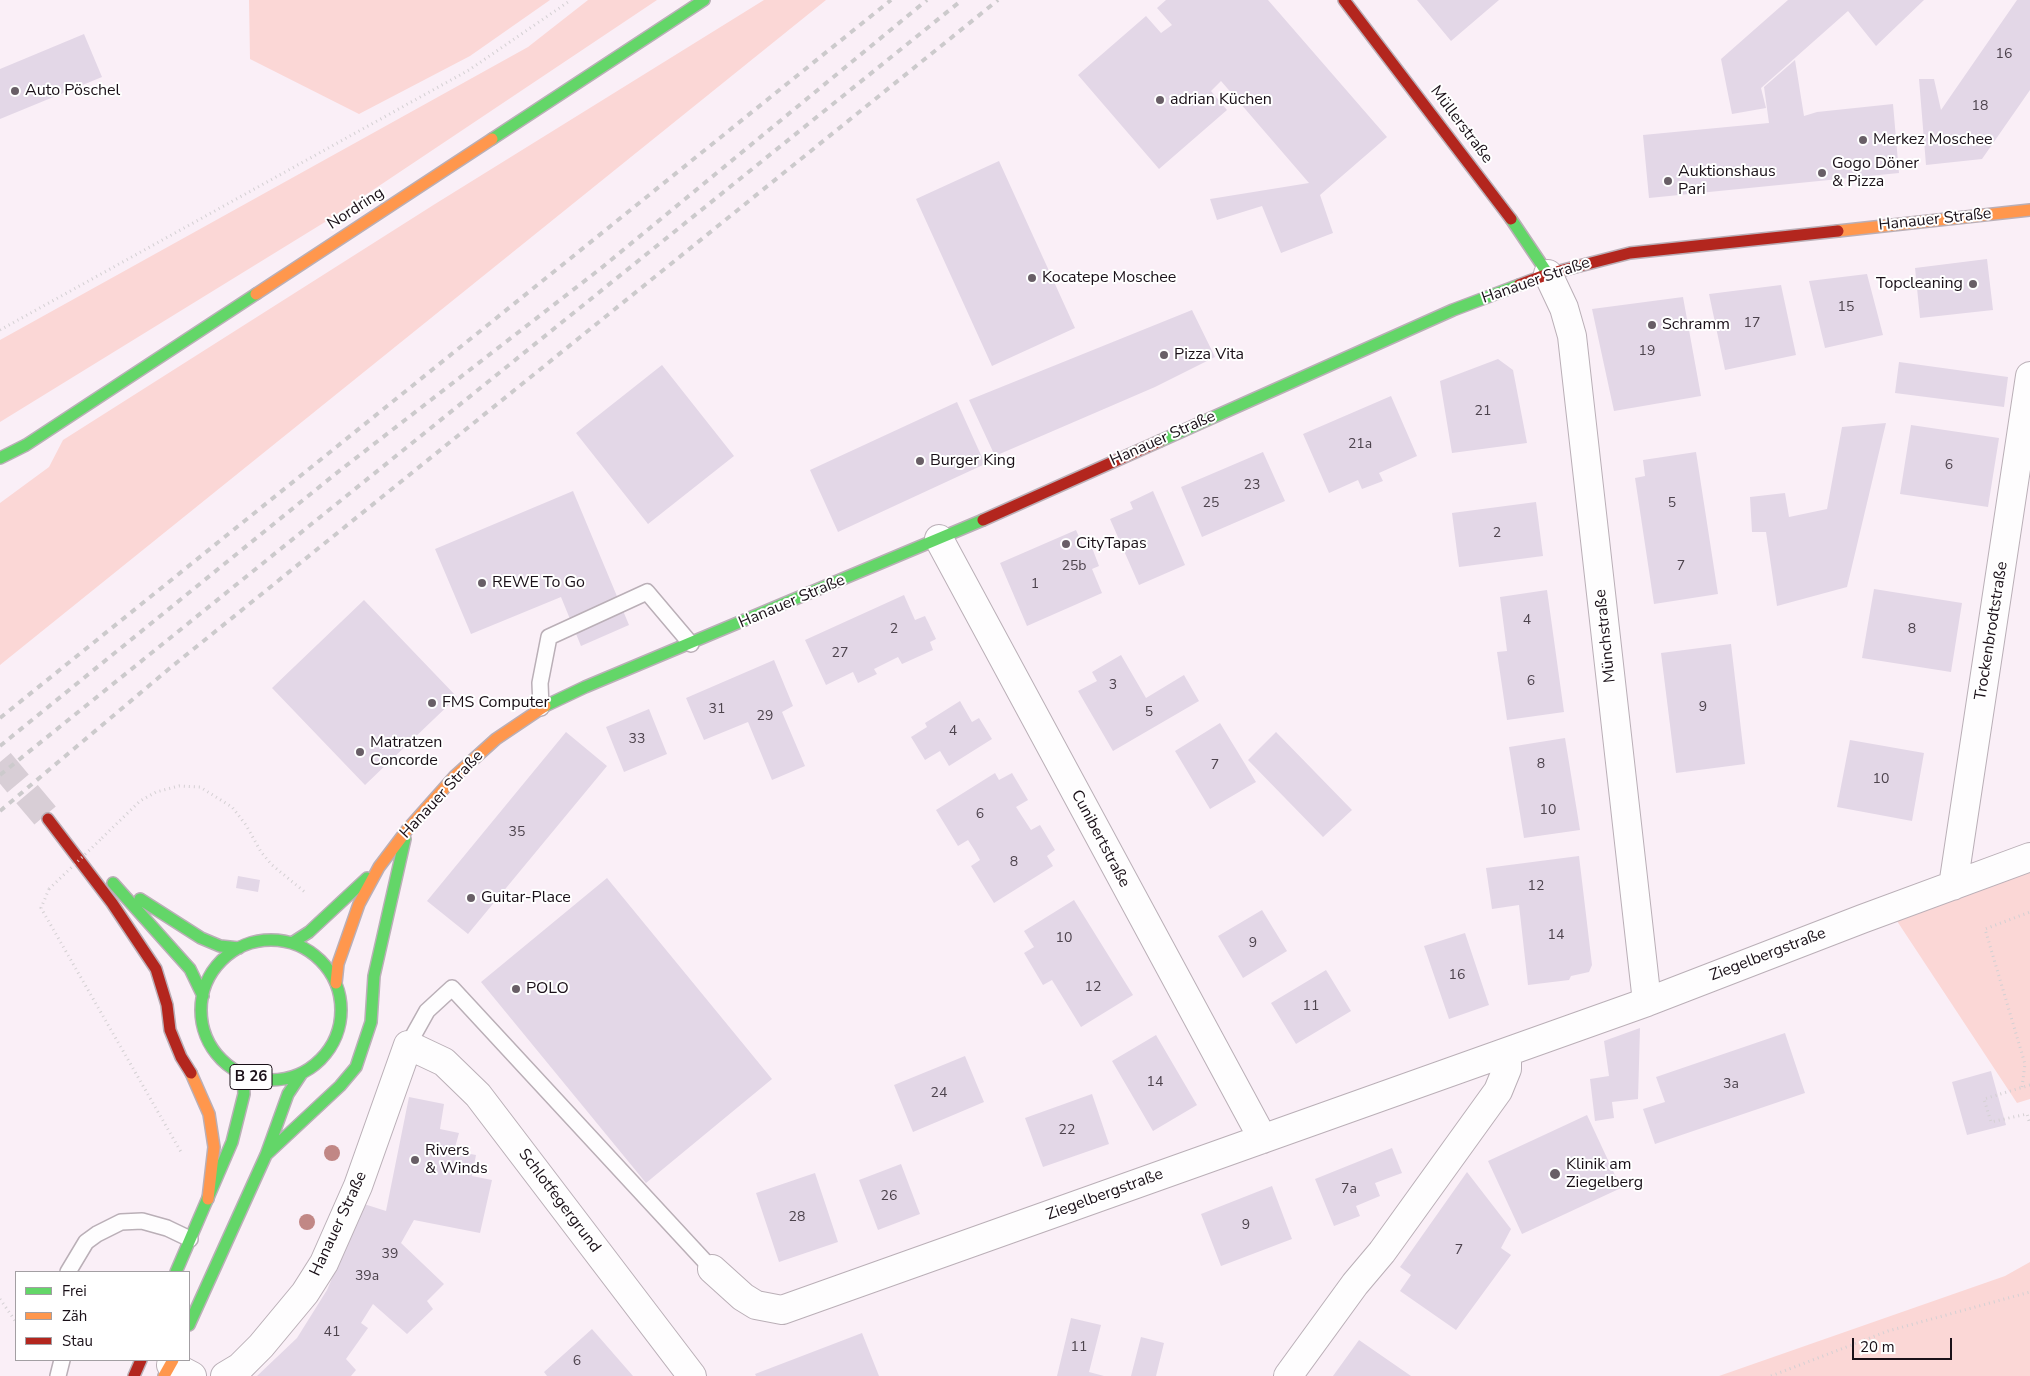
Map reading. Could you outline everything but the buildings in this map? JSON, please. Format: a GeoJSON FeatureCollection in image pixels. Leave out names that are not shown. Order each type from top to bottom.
{"type":"FeatureCollection","features":[{"type":"Feature","properties":{"kind":"main road","name":"Nordring"},"geometry":{"type":"LineString","coordinates":[[0,458],[26,445],[704,0]]}},
{"type":"Feature","properties":{"kind":"main road","name":"Müllerstraße"},"geometry":{"type":"LineString","coordinates":[[1344,0],[1512,219],[1548,274]]}},
{"type":"Feature","properties":{"kind":"main road","name":"Hanauer Straße"},"geometry":{"type":"LineString","coordinates":[[336,983],[338,964],[359,904],[380,867],[407,830],[475,757],[496,739],[541,708],[939,539],[1453,310],[1548,274],[1630,253],[2030,210]]}},
{"type":"Feature","properties":{"kind":"main road","name":"Nordring"},"geometry":{"type":"LineString","coordinates":[[0,468],[26,445]]}},
{"type":"Feature","properties":{"kind":"main road"},"geometry":{"type":"LineString","coordinates":[[48,819],[69,844],[156,970],[167,1006],[170,1030],[181,1057],[198,1083],[209,1114],[214,1147],[208,1199]]}},
{"type":"Feature","properties":{"kind":"main road","name":"B 26"},"geometry":{"type":"LineString","coordinates":[[266,1155],[340,1086],[359,1060],[365,1045],[370,1022],[374,976],[407,830]]}},
{"type":"Feature","properties":{"kind":"main road"},"geometry":{"type":"LineString","coordinates":[[69,844],[113,883],[190,969],[202,996]]}},
{"type":"Feature","properties":{"kind":"main road","name":"Hanauer Straße"},"geometry":{"type":"LineString","coordinates":[[292,943],[309,932],[380,867]]}},
{"type":"Feature","properties":{"kind":"main road"},"geometry":{"type":"LineString","coordinates":[[113,883],[202,938],[220,946],[239,948]]}},
{"type":"Feature","properties":{"kind":"main road","name":"B 26"},"geometry":{"type":"LineString","coordinates":[[274,940],[292,943],[310,951],[325,965],[336,983],[341,1008],[337,1035],[329,1050],[317,1063],[302,1073],[283,1079],[263,1080],[244,1075],[227,1065],[214,1051],[205,1034],[201,1015],[202,996],[207,981],[215,968],[239,948],[256,942],[274,940]]}},
{"type":"Feature","properties":{"kind":"main road","name":"B 26"},"geometry":{"type":"LineString","coordinates":[[190,1323],[266,1155],[288,1094],[302,1073]]}},
{"type":"Feature","properties":{"kind":"main road","name":"B 26"},"geometry":{"type":"LineString","coordinates":[[176,1271],[232,1142],[244,1094],[244,1075]]}},
{"type":"Feature","properties":{"kind":"main road"},"geometry":{"type":"LineString","coordinates":[[134,1376],[141,1361]]}},
{"type":"Feature","properties":{"kind":"street","name":"Münchstraße"},"geometry":{"type":"LineString","coordinates":[[1548,274],[1564,308],[1572,336],[1647,1002]]}},
{"type":"Feature","properties":{"kind":"street","name":"Trockenbrodtstraße"},"geometry":{"type":"LineString","coordinates":[[1953,886],[2030,376]]}},
{"type":"Feature","properties":{"kind":"street","name":"Cunibertstraße"},"geometry":{"type":"LineString","coordinates":[[939,539],[1262,1138]]}},
{"type":"Feature","properties":{"kind":"street","name":"Ziegelbergstraße"},"geometry":{"type":"LineString","coordinates":[[712,1269],[743,1297],[756,1305],[782,1310],[1647,1002],[2030,857]]}},
{"type":"Feature","properties":{"kind":"street","name":"Hanauer Straße"},"geometry":{"type":"LineString","coordinates":[[225,1376],[240,1367],[261,1346],[305,1293],[324,1263],[358,1186],[408,1045]]}},
{"type":"Feature","properties":{"kind":"street","name":"Schlotfegergrund"},"geometry":{"type":"LineString","coordinates":[[408,1045],[444,1062],[478,1095],[692,1376]]}},
{"type":"Feature","properties":{"kind":"street"},"geometry":{"type":"LineString","coordinates":[[1288,1376],[1355,1284],[1382,1252],[1498,1091],[1507,1069],[1507,1052]]}},
{"type":"Feature","properties":{"kind":"lane"},"geometry":{"type":"LineString","coordinates":[[541,708],[540,683],[549,638],[647,592],[691,644]]}},
{"type":"Feature","properties":{"kind":"lane"},"geometry":{"type":"LineString","coordinates":[[408,1045],[427,1011],[452,988],[712,1269]]}},
{"type":"Feature","properties":{"kind":"lane"},"geometry":{"type":"LineString","coordinates":[[69,1271],[86,1242],[121,1222],[142,1221],[167,1228],[190,1239]]}},
{"type":"Feature","properties":{"kind":"lane"},"geometry":{"type":"LineString","coordinates":[[58,1376],[62,1361]]}},
{"type":"Feature","properties":{"kind":"path"},"geometry":{"type":"LineString","coordinates":[[0,330],[469,70],[571,0]]}},
{"type":"Feature","properties":{"kind":"path"},"geometry":{"type":"LineString","coordinates":[[184,1157],[40,908],[49,889],[140,801],[156,792],[179,786],[200,787],[232,807],[246,825],[261,852],[272,865],[330,912]]}},
{"type":"Feature","properties":{"kind":"path"},"geometry":{"type":"LineString","coordinates":[[2022,1088],[2025,1064],[1985,929],[2030,912]]}},
{"type":"Feature","properties":{"kind":"path"},"geometry":{"type":"LineString","coordinates":[[2025,1064],[2030,1062]]}},
{"type":"Feature","properties":{"kind":"path"},"geometry":{"type":"LineString","coordinates":[[2030,1085],[1984,1099],[1991,1122],[2029,1113],[2030,1124]]}},
{"type":"Feature","properties":{"kind":"path"},"geometry":{"type":"LineString","coordinates":[[1771,1376],[1888,1331],[2030,1292]]}},
{"type":"Feature","properties":{"kind":"path"},"geometry":{"type":"LineString","coordinates":[[0,1299],[15,1321]]}},
{"type":"Feature","properties":{"kind":"shaded area"},"geometry":{"type":"Polygon","coordinates":[[[249,0],[550,0],[470,56],[359,114],[250,59],[249,0]]]}},
{"type":"Feature","properties":{"kind":"shaded area"},"geometry":{"type":"Polygon","coordinates":[[[588,0],[657,0],[325,222],[0,422],[0,340],[528,47],[588,0]]]}},
{"type":"Feature","properties":{"kind":"shaded area"},"geometry":{"type":"Polygon","coordinates":[[[764,0],[826,0],[0,665],[0,503],[49,467],[63,440],[435,204],[764,0]]]}},
{"type":"Feature","properties":{"kind":"shaded area"},"geometry":{"type":"Polygon","coordinates":[[[2030,871],[2030,1099],[2017,1103],[1897,921],[2030,871]]]}},
{"type":"Feature","properties":{"kind":"shaded area"},"geometry":{"type":"Polygon","coordinates":[[[2030,1262],[2030,1376],[1719,1376],[2005,1276],[2030,1262]]]}},
{"type":"Feature","properties":{"kind":"tunnel"},"geometry":{"type":"LineString","coordinates":[[0,762],[48,819]]}},
{"type":"Feature","properties":{"kind":"railway"},"geometry":{"type":"LineString","coordinates":[[0,718],[891,0]]}},
{"type":"Feature","properties":{"kind":"railway"},"geometry":{"type":"LineString","coordinates":[[0,746],[334,475],[600,269],[927,0]]}},
{"type":"Feature","properties":{"kind":"railway"},"geometry":{"type":"LineString","coordinates":[[0,775],[962,0]]}},
{"type":"Feature","properties":{"kind":"railway"},"geometry":{"type":"LineString","coordinates":[[0,811],[170,668],[998,0]]}},
{"type":"Feature","properties":{"kind":"traffic: fast"},"geometry":{"type":"LineString","coordinates":[[492,139],[704,0]]}},
{"type":"Feature","properties":{"kind":"traffic: fast"},"geometry":{"type":"LineString","coordinates":[[1511,219],[1548,274]]}},
{"type":"Feature","properties":{"kind":"traffic: fast"},"geometry":{"type":"LineString","coordinates":[[1160,441],[1453,310],[1519,285]]}},
{"type":"Feature","properties":{"kind":"traffic: fast"},"geometry":{"type":"LineString","coordinates":[[0,458],[26,445],[256,294]]}},
{"type":"Feature","properties":{"kind":"traffic: fast"},"geometry":{"type":"LineString","coordinates":[[545,706],[585,687],[983,520]]}},
{"type":"Feature","properties":{"kind":"traffic: fast"},"geometry":{"type":"LineString","coordinates":[[266,1155],[340,1086],[356,1067],[371,1022],[374,976],[405,839]]}},
{"type":"Feature","properties":{"kind":"traffic: fast"},"geometry":{"type":"LineString","coordinates":[[292,943],[309,932],[367,878]]}},
{"type":"Feature","properties":{"kind":"traffic: fast"},"geometry":{"type":"LineString","coordinates":[[113,883],[190,969],[203,996]]}},
{"type":"Feature","properties":{"kind":"traffic: fast"},"geometry":{"type":"LineString","coordinates":[[140,899],[201,938],[220,946],[239,948]]}},
{"type":"Feature","properties":{"kind":"traffic: fast"},"geometry":{"type":"LineString","coordinates":[[271,940],[285,941],[298,945],[320,961],[336,983],[340,996],[341,1010],[340,1024],[336,1037],[320,1059],[298,1075],[285,1079],[271,1080],[257,1079],[244,1075],[222,1059],[206,1037],[202,1024],[201,1010],[202,996],[206,983],[222,961],[244,945],[257,941],[271,940]]}},
{"type":"Feature","properties":{"kind":"traffic: fast"},"geometry":{"type":"LineString","coordinates":[[190,1323],[266,1155],[288,1094],[302,1073]]}},
{"type":"Feature","properties":{"kind":"traffic: fast"},"geometry":{"type":"LineString","coordinates":[[176,1271],[232,1142],[244,1094],[243,1075]]}},
{"type":"Feature","properties":{"kind":"traffic: slow"},"geometry":{"type":"LineString","coordinates":[[256,294],[492,139]]}},
{"type":"Feature","properties":{"kind":"traffic: slow"},"geometry":{"type":"LineString","coordinates":[[1838,231],[2030,210]]}},
{"type":"Feature","properties":{"kind":"traffic: slow"},"geometry":{"type":"LineString","coordinates":[[336,983],[338,964],[359,904],[379,867],[407,830],[455,776],[496,739],[545,706]]}},
{"type":"Feature","properties":{"kind":"traffic: slow"},"geometry":{"type":"LineString","coordinates":[[191,1073],[209,1114],[214,1147],[208,1199]]}},
{"type":"Feature","properties":{"kind":"traffic: slow"},"geometry":{"type":"LineString","coordinates":[[164,1376],[172,1361]]}},
{"type":"Feature","properties":{"kind":"traffic: jam"},"geometry":{"type":"LineString","coordinates":[[1344,0],[1511,219]]}},
{"type":"Feature","properties":{"kind":"traffic: jam"},"geometry":{"type":"LineString","coordinates":[[1519,285],[1548,274],[1630,253],[1838,231]]}},
{"type":"Feature","properties":{"kind":"traffic: jam"},"geometry":{"type":"LineString","coordinates":[[983,520],[1160,441]]}},
{"type":"Feature","properties":{"kind":"traffic: jam"},"geometry":{"type":"LineString","coordinates":[[48,819],[112,903],[156,969],[167,1005],[170,1030],[181,1057],[191,1073]]}},
{"type":"Feature","properties":{"kind":"traffic: jam"},"geometry":{"type":"LineString","coordinates":[[134,1376],[141,1361]]}},
{"type":"Feature","properties":{"kind":"place","name":"Auto Pöschel"},"geometry":{"type":"Point","coordinates":[15,91]}},
{"type":"Feature","properties":{"kind":"place","name":"adrian Küchen"},"geometry":{"type":"Point","coordinates":[1160,100]}},
{"type":"Feature","properties":{"kind":"place","name":"Merkez Moschee"},"geometry":{"type":"Point","coordinates":[1863,140]}},
{"type":"Feature","properties":{"kind":"place","name":"Gogo Döner & Pizza"},"geometry":{"type":"Point","coordinates":[1822,173]}},
{"type":"Feature","properties":{"kind":"place","name":"Auktionshaus Pari"},"geometry":{"type":"Point","coordinates":[1668,181]}},
{"type":"Feature","properties":{"kind":"place","name":"Kocatepe Moschee"},"geometry":{"type":"Point","coordinates":[1032,278]}},
{"type":"Feature","properties":{"kind":"place","name":"Topcleaning"},"geometry":{"type":"Point","coordinates":[1973,284]}},
{"type":"Feature","properties":{"kind":"place","name":"Schramm"},"geometry":{"type":"Point","coordinates":[1652,325]}},
{"type":"Feature","properties":{"kind":"place","name":"Pizza Vita"},"geometry":{"type":"Point","coordinates":[1164,355]}},
{"type":"Feature","properties":{"kind":"place","name":"Burger King"},"geometry":{"type":"Point","coordinates":[920,461]}},
{"type":"Feature","properties":{"kind":"place","name":"CityTapas"},"geometry":{"type":"Point","coordinates":[1066,544]}},
{"type":"Feature","properties":{"kind":"place","name":"REWE To Go"},"geometry":{"type":"Point","coordinates":[482,583]}},
{"type":"Feature","properties":{"kind":"place","name":"FMS Computer"},"geometry":{"type":"Point","coordinates":[432,703]}},
{"type":"Feature","properties":{"kind":"place","name":"Matratzen Concorde"},"geometry":{"type":"Point","coordinates":[360,752]}},
{"type":"Feature","properties":{"kind":"place","name":"Guitar-Place"},"geometry":{"type":"Point","coordinates":[471,898]}},
{"type":"Feature","properties":{"kind":"place","name":"POLO"},"geometry":{"type":"Point","coordinates":[516,989]}},
{"type":"Feature","properties":{"kind":"place","name":"Rivers & Winds"},"geometry":{"type":"Point","coordinates":[415,1160]}},
{"type":"Feature","properties":{"kind":"place","name":"Klinik am Ziegelberg"},"geometry":{"type":"Point","coordinates":[1555,1174]}}]}
